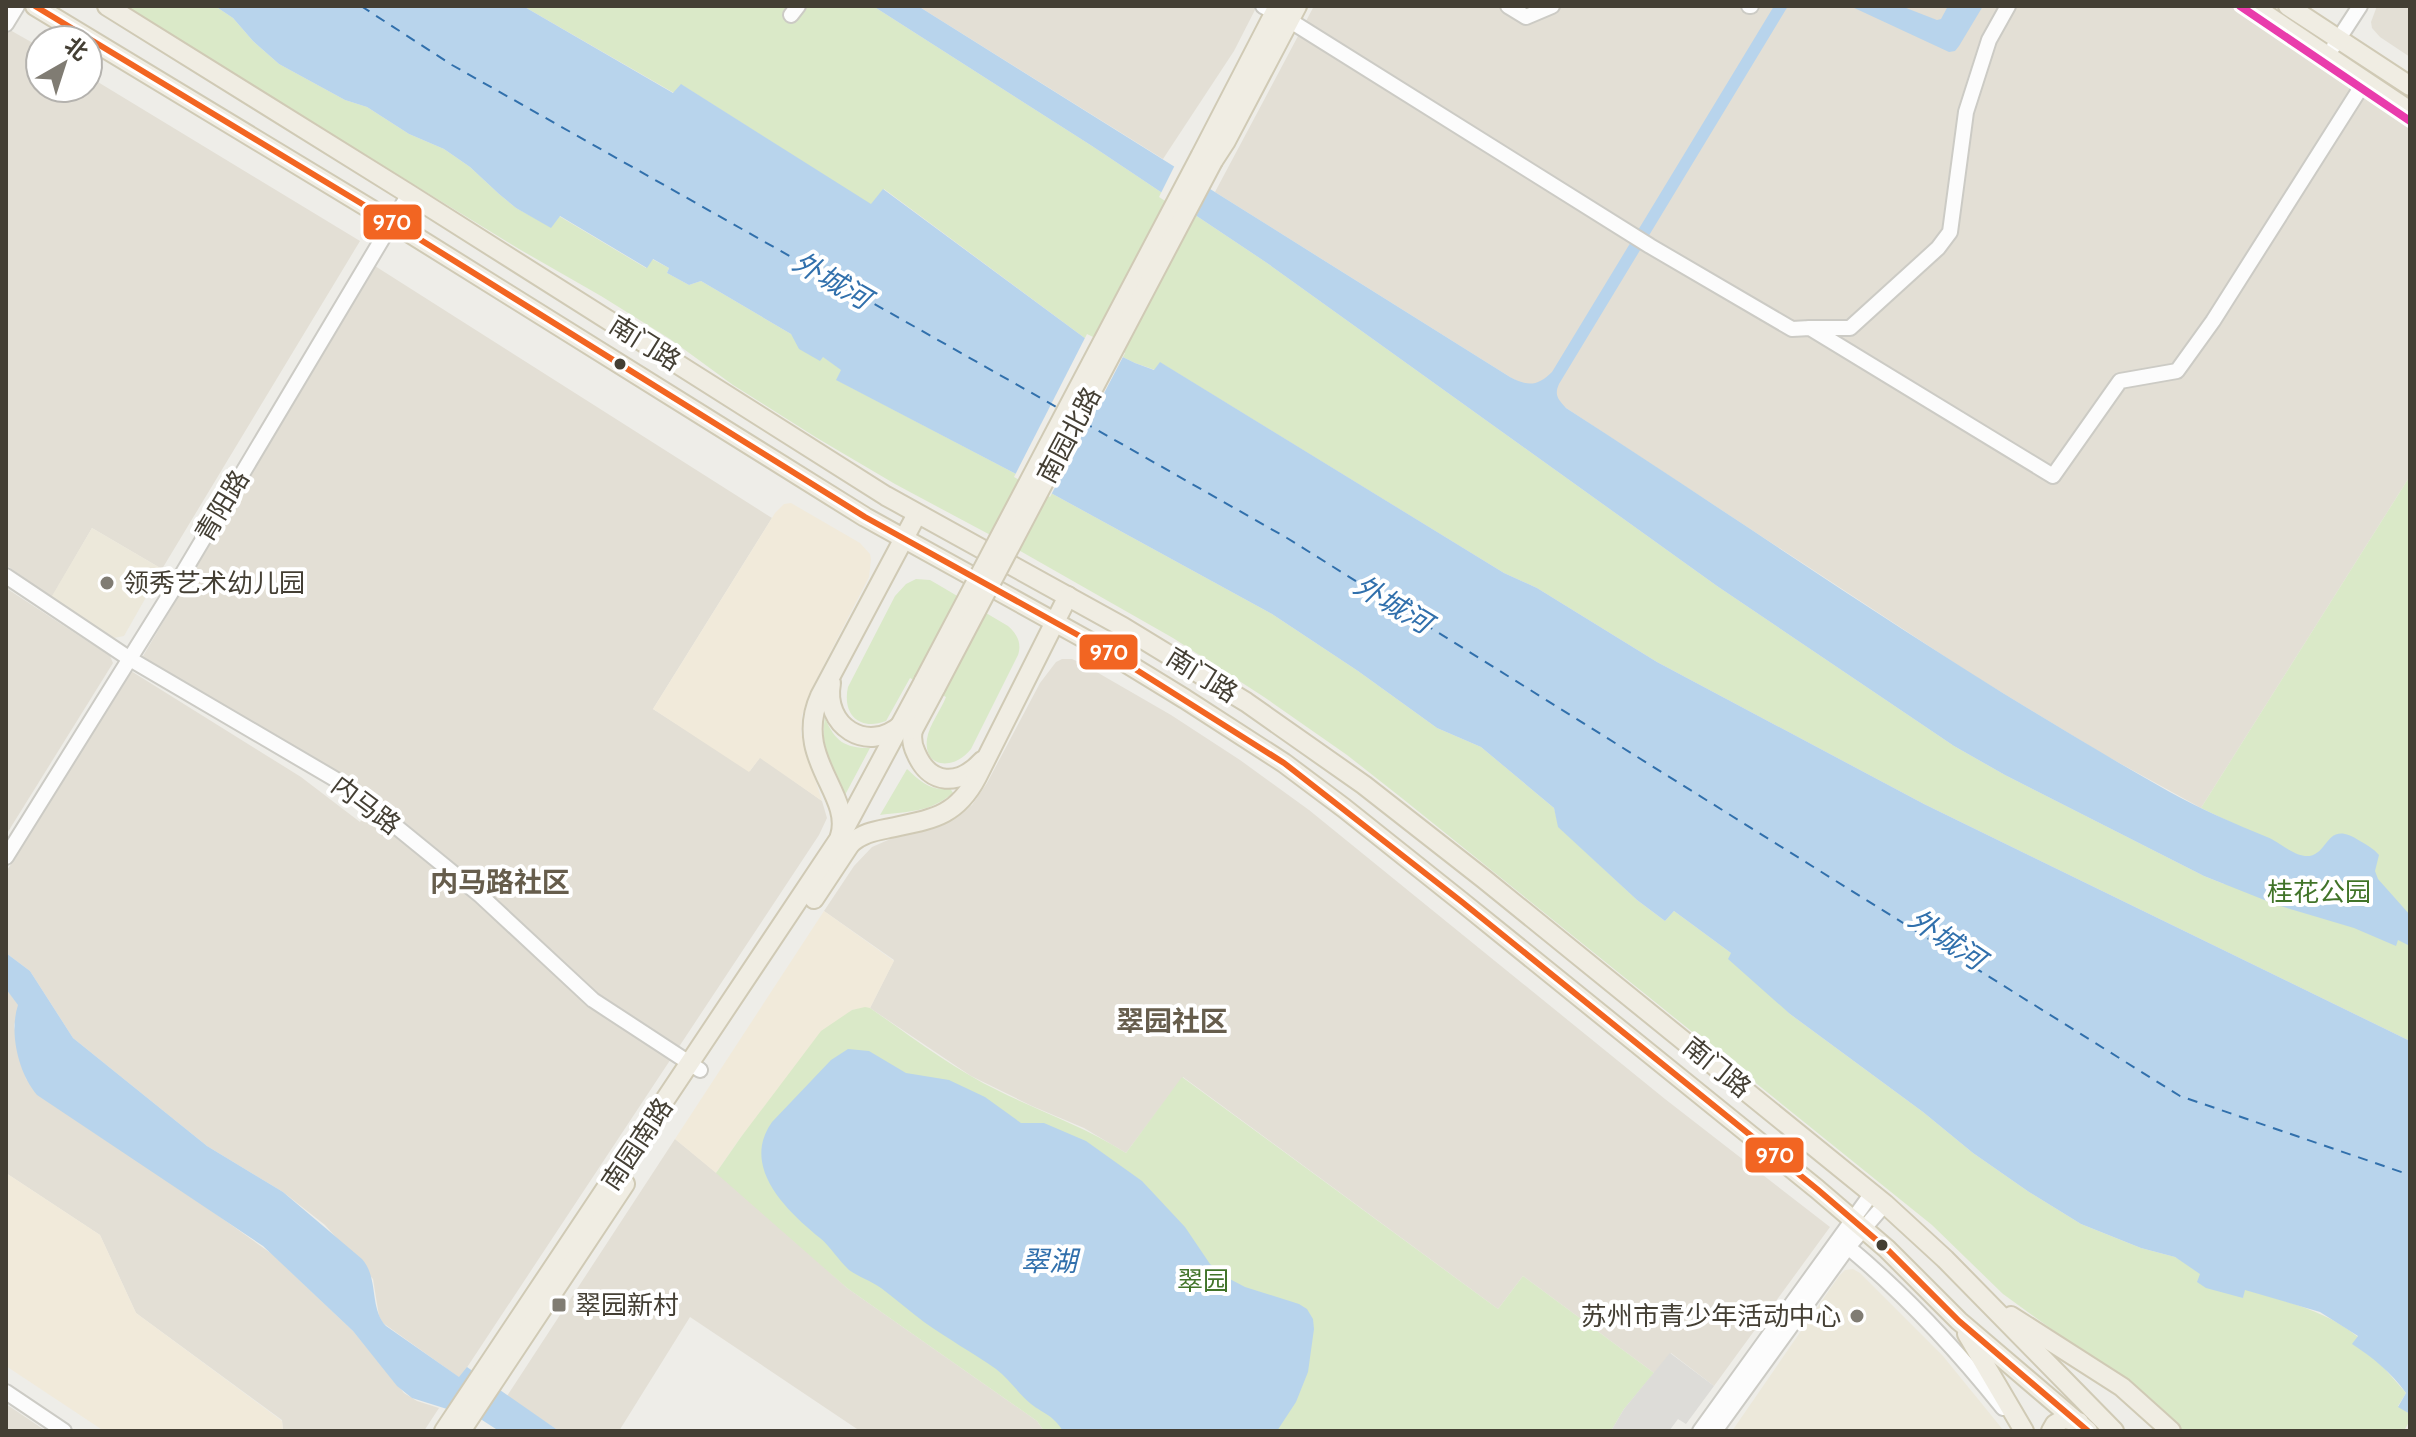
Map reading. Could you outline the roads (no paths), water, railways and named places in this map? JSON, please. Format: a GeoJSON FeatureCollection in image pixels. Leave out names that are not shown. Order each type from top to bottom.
{"type":"FeatureCollection","features":[{"type":"Feature","properties":{"kind":"main road","name":"南门路"},"geometry":{"type":"LineString","coordinates":[[35,6],[392,222],[903,540],[1105,650],[1284,763],[1858,1224],[1959,1321],[2087,1421],[2114,1431]]}},
{"type":"Feature","properties":{"kind":"main road","name":"南门路"},"geometry":{"type":"LineString","coordinates":[[107,6],[917,514],[1201,673],[1301,739],[1484,879],[1879,1199],[1986,1300],[2087,1421]]}},
{"type":"Feature","properties":{"kind":"main road"},"geometry":{"type":"LineString","coordinates":[[2253,6],[2410,111]]}},
{"type":"Feature","properties":{"kind":"main road"},"geometry":{"type":"LineString","coordinates":[[2288,6],[2410,86]]}},
{"type":"Feature","properties":{"kind":"main road","name":"南园北路"},"geometry":{"type":"LineString","coordinates":[[834,858],[908,726],[1207,158],[1280,10]]}},
{"type":"Feature","properties":{"kind":"main road"},"geometry":{"type":"LineString","coordinates":[[917,514],[816,705],[812,724],[816,755],[840,816],[845,841],[937,816],[956,807],[970,790],[1068,596]]}},
{"type":"Feature","properties":{"kind":"main road"},"geometry":{"type":"LineString","coordinates":[[835,669],[830,703],[835,716],[846,728],[872,737],[908,726],[919,760],[939,777],[952,779],[964,776],[988,753]]}},
{"type":"Feature","properties":{"kind":"main road","name":"南园南路"},"geometry":{"type":"LineString","coordinates":[[456,1426],[834,858]]}},
{"type":"Feature","properties":{"kind":"main road"},"geometry":{"type":"LineString","coordinates":[[1986,1300],[2122,1387],[2171,1431]]}},
{"type":"Feature","properties":{"kind":"main road"},"geometry":{"type":"LineString","coordinates":[[1959,1321],[2022,1431]]}},
{"type":"Feature","properties":{"kind":"main road"},"geometry":{"type":"LineString","coordinates":[[2051,1431],[2057,1422],[2064,1419],[2087,1421],[2085,1397],[2093,1383],[2101,1383],[2115,1393],[2155,1431]]}},
{"type":"Feature","properties":{"kind":"street"},"geometry":{"type":"LineString","coordinates":[[6,24],[17,6]]}},
{"type":"Feature","properties":{"kind":"street"},"geometry":{"type":"LineString","coordinates":[[1508,6],[1526,17],[1552,6]]}},
{"type":"Feature","properties":{"kind":"street"},"geometry":{"type":"LineString","coordinates":[[1280,10],[1650,246],[1792,329],[1850,328],[1938,248],[1950,232],[1966,112],[1989,40],[2008,6]]}},
{"type":"Feature","properties":{"kind":"street"},"geometry":{"type":"LineString","coordinates":[[2326,56],[2360,6]]}},
{"type":"Feature","properties":{"kind":"street"},"geometry":{"type":"LineString","coordinates":[[1810,328],[2053,476],[2120,381],[2177,371],[2213,321],[2365,81]]}},
{"type":"Feature","properties":{"kind":"street","name":"青阳路"},"geometry":{"type":"LineString","coordinates":[[6,857],[130,659],[409,194]]}},
{"type":"Feature","properties":{"kind":"street","name":"内马路"},"geometry":{"type":"LineString","coordinates":[[6,576],[130,659],[345,785],[480,895],[593,1000],[695,1067]]}},
{"type":"Feature","properties":{"kind":"street"},"geometry":{"type":"LineString","coordinates":[[1700,1431],[1879,1199]]}},
{"type":"Feature","properties":{"kind":"street"},"geometry":{"type":"LineString","coordinates":[[1715,1431],[1848,1247],[1858,1224]]}},
{"type":"Feature","properties":{"kind":"street"},"geometry":{"type":"LineString","coordinates":[[1848,1247],[1947,1339],[2022,1431]]}},
{"type":"Feature","properties":{"kind":"street"},"geometry":{"type":"LineString","coordinates":[[6,1392],[64,1431]]}},
{"type":"Feature","properties":{"kind":"water","name":"外城河"},"geometry":{"type":"Polygon","coordinates":[[[215,6],[523,6],[673,93],[681,84],[871,204],[883,189],[1086,339],[1154,370],[1160,362],[1504,573],[1537,588],[1657,662],[1924,804],[2410,1041],[2410,1414],[2398,1407],[2406,1393],[2400,1385],[2352,1344],[2358,1336],[2320,1312],[2245,1290],[2243,1298],[2206,1288],[2197,1282],[2200,1274],[2175,1257],[2141,1248],[2081,1224],[1973,1153],[1923,1112],[1790,1014],[1728,959],[1731,953],[1674,911],[1665,921],[1637,900],[1558,827],[1554,808],[1481,747],[1437,728],[1272,614],[836,380],[841,370],[823,357],[820,361],[799,349],[791,334],[701,281],[689,285],[667,273],[669,268],[653,259],[647,268],[560,216],[551,228],[516,208],[470,167],[444,149],[409,134],[367,107],[345,100],[279,64],[233,18],[215,6]]]}},
{"type":"Feature","properties":{"kind":"water"},"geometry":{"type":"Polygon","coordinates":[[[873,6],[918,6],[1510,377],[1532,384],[1552,372],[1774,6],[1788,6],[1559,384],[1559,399],[1566,408],[1939,652],[2168,791],[2300,855],[2313,855],[2333,836],[2340,834],[2368,846],[2379,855],[2375,871],[2378,879],[2410,915],[2410,946],[2398,940],[2396,946],[2354,928],[2277,905],[2204,876],[1954,746],[1717,586],[1267,263],[873,6]]]}},
{"type":"Feature","properties":{"kind":"water"},"geometry":{"type":"Polygon","coordinates":[[[1850,6],[1901,6],[1937,20],[1941,19],[1948,6],[1983,6],[1959,46],[1949,52],[1850,6]]]}},
{"type":"Feature","properties":{"kind":"water"},"geometry":{"type":"Polygon","coordinates":[[[6,953],[30,971],[73,1038],[207,1146],[283,1192],[362,1259],[371,1275],[377,1311],[386,1326],[459,1377],[467,1367],[559,1431],[499,1431],[482,1420],[412,1398],[397,1386],[353,1331],[263,1246],[37,1095],[30,1086],[17,1052],[14,1027],[18,1005],[6,989],[6,953]]]}},
{"type":"Feature","properties":{"kind":"water","name":"翠湖"},"geometry":{"type":"Polygon","coordinates":[[[848,1049],[869,1051],[906,1073],[949,1080],[985,1097],[1021,1123],[1044,1123],[1086,1141],[1142,1181],[1185,1227],[1210,1264],[1226,1277],[1307,1309],[1314,1329],[1308,1372],[1296,1402],[1277,1431],[1063,1431],[1056,1421],[1031,1404],[996,1369],[924,1322],[881,1288],[849,1270],[782,1201],[764,1171],[761,1155],[772,1122],[831,1060],[848,1049]]]}},
{"type":"Feature","properties":{"kind":"place","name":"领秀艺术幼儿园"},"geometry":{"type":"Point","coordinates":[107,583]}},
{"type":"Feature","properties":{"kind":"place","name":"翠园新村"},"geometry":{"type":"Point","coordinates":[559,1305]}},
{"type":"Feature","properties":{"kind":"place","name":"苏州市青少年活动中心"},"geometry":{"type":"Point","coordinates":[1857,1316]}},
{"type":"Feature","properties":{"kind":"district","name":"内马路社区"},"geometry":{"type":"Point","coordinates":[500,882]}},
{"type":"Feature","properties":{"kind":"district","name":"翠园社区"},"geometry":{"type":"Point","coordinates":[1172,1021]}},
{"type":"Feature","properties":{"kind":"park label","name":"桂花公园"},"geometry":{"type":"Point","coordinates":[2319,892]}},
{"type":"Feature","properties":{"kind":"park label","name":"翠园"},"geometry":{"type":"Point","coordinates":[1203,1281]}}]}
